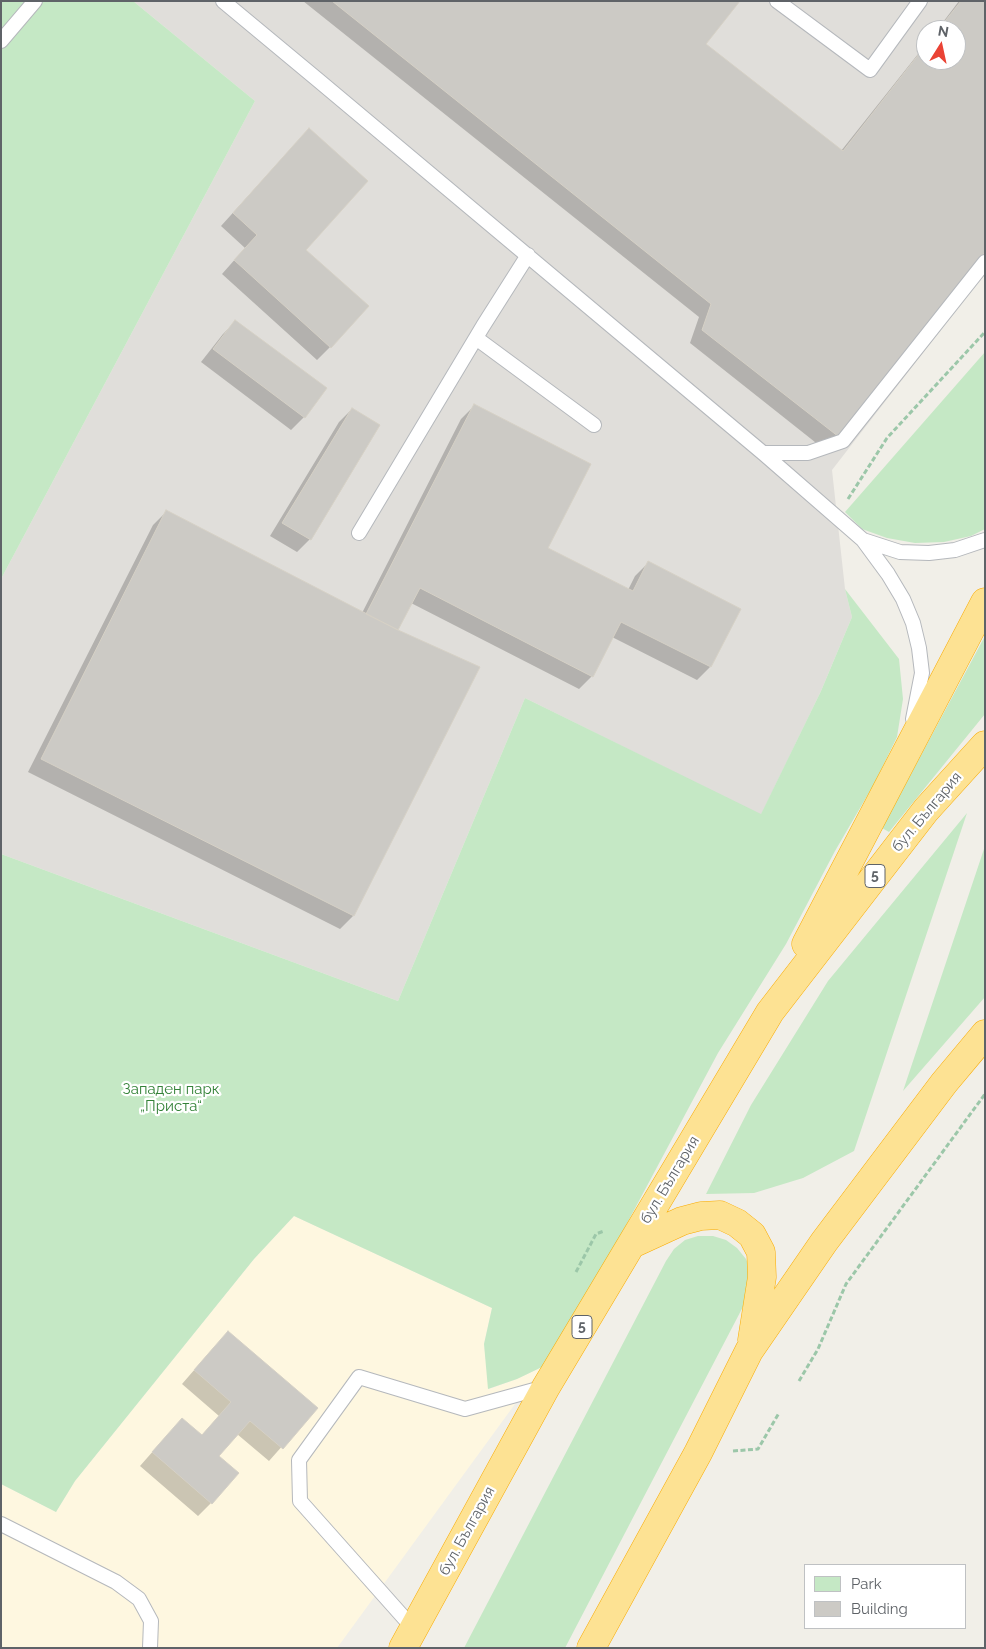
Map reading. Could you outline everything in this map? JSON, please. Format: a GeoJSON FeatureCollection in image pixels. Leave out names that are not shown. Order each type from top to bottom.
{"type":"FeatureCollection","features":[{"type":"Feature","properties":{"kind":"highway"},"geometry":{"type":"LineString","coordinates":[[770,1012],[985,602]]}},
{"type":"Feature","properties":{"kind":"highway","name":"бул. България"},"geometry":{"type":"LineString","coordinates":[[408,1638],[546,1387],[770,1012],[926,810],[985,745]]}},
{"type":"Feature","properties":{"kind":"highway"},"geometry":{"type":"LineString","coordinates":[[591,1648],[698,1453],[749,1351],[824,1242],[944,1083],[985,1034]]}},
{"type":"Feature","properties":{"kind":"highway"},"geometry":{"type":"LineString","coordinates":[[632,1244],[682,1221],[701,1216],[720,1215],[737,1222],[752,1235],[761,1252],[762,1276],[749,1351]]}},
{"type":"Feature","properties":{"kind":"lane"},"geometry":{"type":"LineString","coordinates":[[1,40],[35,1]]}},
{"type":"Feature","properties":{"kind":"lane"},"geometry":{"type":"LineString","coordinates":[[223,1],[528,255],[863,540],[888,574],[903,599],[913,623],[919,648],[922,673],[904,758]]}},
{"type":"Feature","properties":{"kind":"lane"},"geometry":{"type":"LineString","coordinates":[[777,1],[870,70],[920,1]]}},
{"type":"Feature","properties":{"kind":"lane"},"geometry":{"type":"LineString","coordinates":[[359,533],[528,255]]}},
{"type":"Feature","properties":{"kind":"lane"},"geometry":{"type":"LineString","coordinates":[[763,453],[808,453],[843,441],[985,262]]}},
{"type":"Feature","properties":{"kind":"lane"},"geometry":{"type":"LineString","coordinates":[[476,338],[594,425]]}},
{"type":"Feature","properties":{"kind":"lane"},"geometry":{"type":"LineString","coordinates":[[863,540],[900,552],[929,554],[955,550],[985,540]]}},
{"type":"Feature","properties":{"kind":"lane"},"geometry":{"type":"LineString","coordinates":[[408,1638],[300,1501],[299,1460],[359,1377],[466,1409],[546,1387]]}},
{"type":"Feature","properties":{"kind":"lane"},"geometry":{"type":"LineString","coordinates":[[1,1524],[116,1582],[140,1600],[151,1621],[150,1648]]}},
{"type":"Feature","properties":{"kind":"path"},"geometry":{"type":"LineString","coordinates":[[837,517],[887,438],[985,332]]}},
{"type":"Feature","properties":{"kind":"path"},"geometry":{"type":"LineString","coordinates":[[799,1381],[818,1349],[846,1284],[985,1094]]}},
{"type":"Feature","properties":{"kind":"path"},"geometry":{"type":"LineString","coordinates":[[576,1272],[596,1234]]}},
{"type":"Feature","properties":{"kind":"path"},"geometry":{"type":"LineString","coordinates":[[758,1449],[779,1413]]}},
{"type":"Feature","properties":{"kind":"shaded area"},"geometry":{"type":"Polygon","coordinates":[[[133,1],[985,1],[985,273],[832,470],[845,589],[852,617],[821,691],[761,815],[525,698],[398,1001],[1,854],[1,579],[255,101],[133,1]]]}},
{"type":"Feature","properties":{"kind":"shaded area"},"geometry":{"type":"Polygon","coordinates":[[[294,1216],[492,1308],[484,1344],[489,1389],[542,1367],[337,1648],[1,1648],[1,1484],[56,1512],[75,1481],[254,1259],[294,1216]]]}},
{"type":"Feature","properties":{"kind":"green space"},"geometry":{"type":"Polygon","coordinates":[[[1,1],[133,1],[255,101],[1,579],[1,1]]]}},
{"type":"Feature","properties":{"kind":"green space"},"geometry":{"type":"Polygon","coordinates":[[[985,352],[985,529],[971,536],[944,542],[915,543],[887,538],[862,529],[845,512],[985,352]]]}},
{"type":"Feature","properties":{"kind":"green space","name":"Западен парк „Приста“"},"geometry":{"type":"Polygon","coordinates":[[[845,589],[899,659],[903,699],[897,737],[874,784],[835,851],[786,944],[718,1053],[617,1242],[542,1367],[517,1379],[488,1389],[484,1344],[492,1308],[294,1216],[254,1259],[75,1481],[56,1512],[1,1484],[1,854],[398,1001],[525,698],[761,814],[821,691],[852,617],[845,589]]]}},
{"type":"Feature","properties":{"kind":"green space"},"geometry":{"type":"Polygon","coordinates":[[[985,636],[985,714],[889,832],[882,828],[985,636]]]}},
{"type":"Feature","properties":{"kind":"green space"},"geometry":{"type":"Polygon","coordinates":[[[967,813],[854,1151],[803,1178],[754,1193],[706,1194],[751,1105],[828,981],[967,813]]]}},
{"type":"Feature","properties":{"kind":"green space"},"geometry":{"type":"Polygon","coordinates":[[[985,846],[985,997],[903,1091],[985,846]]]}},
{"type":"Feature","properties":{"kind":"green space"},"geometry":{"type":"Polygon","coordinates":[[[698,1236],[713,1236],[726,1240],[737,1248],[746,1259],[751,1272],[746,1301],[565,1648],[464,1648],[666,1261],[674,1249],[685,1240],[698,1236]]]}},
{"type":"Feature","properties":{"kind":"building"},"geometry":{"type":"Polygon","coordinates":[[[332,1],[740,1],[706,44],[843,151],[916,58],[916,70],[966,70],[966,20],[946,20],[961,1],[985,1],[985,252],[839,437],[702,330],[711,304],[332,1]]]}},
{"type":"Feature","properties":{"kind":"building"},"geometry":{"type":"Polygon","coordinates":[[[309,128],[368,181],[306,250],[369,306],[331,348],[234,260],[257,235],[233,213],[309,128]]]}},
{"type":"Feature","properties":{"kind":"building"},"geometry":{"type":"Polygon","coordinates":[[[235,320],[327,388],[305,418],[213,349],[235,320]]]}},
{"type":"Feature","properties":{"kind":"building"},"geometry":{"type":"Polygon","coordinates":[[[474,404],[591,464],[548,548],[633,591],[648,561],[741,609],[711,667],[621,622],[593,677],[420,588],[398,630],[366,614],[474,404]]]}},
{"type":"Feature","properties":{"kind":"building"},"geometry":{"type":"Polygon","coordinates":[[[352,408],[380,425],[311,540],[282,523],[352,408]]]}},
{"type":"Feature","properties":{"kind":"building"},"geometry":{"type":"Polygon","coordinates":[[[166,510],[398,630],[480,667],[354,916],[41,759],[166,510]]]}},
{"type":"Feature","properties":{"kind":"building"},"geometry":{"type":"Polygon","coordinates":[[[228,1331],[318,1408],[283,1449],[250,1421],[219,1456],[239,1473],[212,1504],[152,1452],[182,1418],[202,1435],[231,1402],[194,1370],[228,1331]]]}}]}
